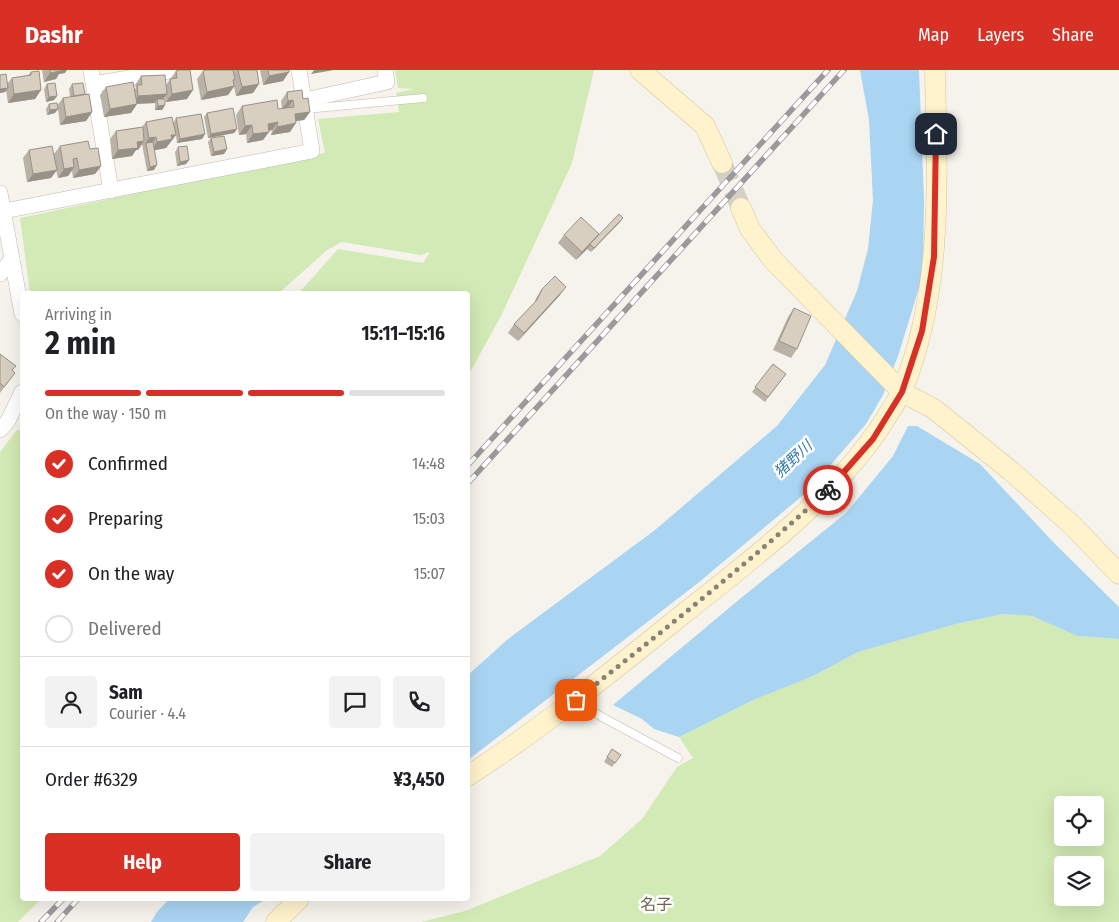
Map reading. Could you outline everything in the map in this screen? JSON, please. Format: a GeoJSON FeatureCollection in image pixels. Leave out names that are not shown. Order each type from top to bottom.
{"type":"FeatureCollection","features":[{"type":"Feature","properties":{"kind":"main road"},"geometry":{"type":"LineString","coordinates":[[640,70],[706,126],[722,163]]}},
{"type":"Feature","properties":{"kind":"main road"},"geometry":{"type":"LineString","coordinates":[[470,775],[576,700],[779,535],[823,494],[873,439],[902,392],[922,331],[934,257],[935,70]]}},
{"type":"Feature","properties":{"kind":"main road"},"geometry":{"type":"LineString","coordinates":[[741,208],[750,229],[773,260],[902,392],[934,409],[1011,471],[1074,526],[1119,574]]}},
{"type":"Feature","properties":{"kind":"main road"},"geometry":{"type":"LineString","coordinates":[[276,922],[298,901]]}},
{"type":"Feature","properties":{"kind":"street"},"geometry":{"type":"LineString","coordinates":[[110,191],[92,77],[174,70]]}},
{"type":"Feature","properties":{"kind":"street"},"geometry":{"type":"LineString","coordinates":[[4,211],[312,151],[299,70]]}},
{"type":"Feature","properties":{"kind":"street"},"geometry":{"type":"LineString","coordinates":[[305,105],[387,82],[385,70]]}},
{"type":"Feature","properties":{"kind":"street"},"geometry":{"type":"LineString","coordinates":[[0,193],[20,303]]}},
{"type":"Feature","properties":{"kind":"street"},"geometry":{"type":"LineString","coordinates":[[0,274],[12,259]]}},
{"type":"Feature","properties":{"kind":"street"},"geometry":{"type":"LineString","coordinates":[[0,430],[8,421],[20,396]]}},
{"type":"Feature","properties":{"kind":"lane"},"geometry":{"type":"LineString","coordinates":[[305,105],[423,98]]}},
{"type":"Feature","properties":{"kind":"lane"},"geometry":{"type":"LineString","coordinates":[[576,700],[602,717],[678,758]]}},
{"type":"Feature","properties":{"kind":"green space"},"geometry":{"type":"Polygon","coordinates":[[[395,70],[594,70],[572,163],[501,316],[470,372],[470,291],[301,291],[338,249],[423,263],[430,252],[421,255],[342,242],[327,250],[281,291],[30,291],[20,218],[325,153],[318,119],[399,112],[396,93],[414,89],[398,88],[395,70]]]}},
{"type":"Feature","properties":{"kind":"green space"},"geometry":{"type":"Polygon","coordinates":[[[17,430],[20,430],[20,901],[39,901],[18,922],[0,922],[0,452],[17,430]]]}},
{"type":"Feature","properties":{"kind":"green space"},"geometry":{"type":"Polygon","coordinates":[[[1003,614],[1032,616],[1077,636],[1119,639],[1119,922],[421,922],[465,911],[600,856],[642,819],[677,767],[693,758],[679,737],[751,701],[811,677],[858,652],[956,624],[1003,614]]]}},
{"type":"Feature","properties":{"kind":"water","name":"猪野川"},"geometry":{"type":"Polygon","coordinates":[[[860,70],[919,70],[924,200],[923,275],[898,356],[883,395],[866,424],[808,491],[698,583],[470,758],[470,673],[508,639],[655,530],[777,426],[825,365],[857,291],[868,249],[873,200],[869,120],[860,70]]]}},
{"type":"Feature","properties":{"kind":"water"},"geometry":{"type":"Polygon","coordinates":[[[908,426],[917,426],[980,464],[1056,545],[1119,607],[1119,639],[1077,636],[1032,616],[1003,614],[956,624],[858,652],[811,677],[751,701],[679,737],[654,729],[642,719],[613,705],[846,513],[893,456],[908,426]]]}},
{"type":"Feature","properties":{"kind":"water"},"geometry":{"type":"Polygon","coordinates":[[[167,901],[263,901],[253,907],[243,922],[151,922],[167,901]]]}},
{"type":"Feature","properties":{"kind":"building"},"geometry":{"type":"Polygon","coordinates":[[[50,70],[61,70],[61,71],[50,73],[50,70]]]}},
{"type":"Feature","properties":{"kind":"building"},"geometry":{"type":"Polygon","coordinates":[[[190,70],[193,90],[172,94],[170,79],[177,78],[176,71],[190,70]]]}},
{"type":"Feature","properties":{"kind":"building"},"geometry":{"type":"Polygon","coordinates":[[[233,70],[234,86],[207,92],[203,71],[233,70]]]}},
{"type":"Feature","properties":{"kind":"building"},"geometry":{"type":"Polygon","coordinates":[[[238,70],[257,70],[259,84],[242,87],[238,70]]]}},
{"type":"Feature","properties":{"kind":"building"},"geometry":{"type":"Polygon","coordinates":[[[268,70],[289,70],[289,72],[269,76],[268,70]]]}},
{"type":"Feature","properties":{"kind":"building"},"geometry":{"type":"Polygon","coordinates":[[[39,71],[41,90],[14,94],[12,78],[31,75],[31,72],[39,71]]]}},
{"type":"Feature","properties":{"kind":"building"},"geometry":{"type":"Polygon","coordinates":[[[6,74],[8,88],[0,89],[0,75],[6,74]]]}},
{"type":"Feature","properties":{"kind":"building"},"geometry":{"type":"Polygon","coordinates":[[[165,75],[167,94],[138,96],[137,85],[142,85],[141,76],[165,75]]]}},
{"type":"Feature","properties":{"kind":"building"},"geometry":{"type":"Polygon","coordinates":[[[133,82],[137,104],[110,109],[106,87],[133,82]]]}},
{"type":"Feature","properties":{"kind":"building"},"geometry":{"type":"Polygon","coordinates":[[[55,83],[57,96],[49,97],[47,84],[55,83]]]}},
{"type":"Feature","properties":{"kind":"building"},"geometry":{"type":"Polygon","coordinates":[[[83,83],[85,94],[74,96],[72,84],[83,83]]]}},
{"type":"Feature","properties":{"kind":"building"},"geometry":{"type":"Polygon","coordinates":[[[302,90],[303,99],[308,98],[310,112],[295,114],[296,123],[277,127],[278,122],[268,124],[269,132],[253,134],[252,125],[245,126],[242,106],[277,100],[278,109],[294,107],[293,100],[288,101],[287,92],[302,90]]]}},
{"type":"Feature","properties":{"kind":"building"},"geometry":{"type":"Polygon","coordinates":[[[89,94],[92,112],[66,117],[63,98],[89,94]]]}},
{"type":"Feature","properties":{"kind":"building"},"geometry":{"type":"Polygon","coordinates":[[[157,99],[165,99],[165,105],[158,106],[157,99]]]}},
{"type":"Feature","properties":{"kind":"building"},"geometry":{"type":"Polygon","coordinates":[[[57,103],[58,109],[50,110],[49,104],[57,103]]]}},
{"type":"Feature","properties":{"kind":"building"},"geometry":{"type":"Polygon","coordinates":[[[233,108],[237,129],[211,134],[207,113],[233,108]]]}},
{"type":"Feature","properties":{"kind":"building"},"geometry":{"type":"Polygon","coordinates":[[[201,114],[205,134],[180,139],[176,118],[201,114]]]}},
{"type":"Feature","properties":{"kind":"building"},"geometry":{"type":"Polygon","coordinates":[[[172,117],[176,135],[171,135],[172,139],[157,142],[156,137],[149,138],[146,122],[172,117]]]}},
{"type":"Feature","properties":{"kind":"building"},"geometry":{"type":"Polygon","coordinates":[[[143,127],[144,141],[137,142],[138,148],[118,150],[116,131],[143,127]]]}},
{"type":"Feature","properties":{"kind":"building"},"geometry":{"type":"Polygon","coordinates":[[[224,136],[227,149],[214,152],[211,138],[224,136]]]}},
{"type":"Feature","properties":{"kind":"building"},"geometry":{"type":"Polygon","coordinates":[[[88,141],[90,149],[98,148],[101,166],[79,170],[77,158],[73,159],[74,167],[64,169],[60,146],[88,141]]]}},
{"type":"Feature","properties":{"kind":"building"},"geometry":{"type":"Polygon","coordinates":[[[153,142],[157,165],[150,167],[146,143],[153,142]]]}},
{"type":"Feature","properties":{"kind":"building"},"geometry":{"type":"Polygon","coordinates":[[[52,146],[57,170],[33,174],[29,150],[52,146]]]}},
{"type":"Feature","properties":{"kind":"building"},"geometry":{"type":"Polygon","coordinates":[[[187,146],[189,160],[180,162],[178,147],[187,146]]]}},
{"type":"Feature","properties":{"kind":"building"},"geometry":{"type":"Polygon","coordinates":[[[619,214],[623,218],[594,248],[590,244],[619,214]]]}},
{"type":"Feature","properties":{"kind":"building"},"geometry":{"type":"Polygon","coordinates":[[[581,217],[599,234],[582,252],[564,235],[581,217]]]}},
{"type":"Feature","properties":{"kind":"building"},"geometry":{"type":"Polygon","coordinates":[[[555,276],[566,287],[524,333],[514,324],[537,300],[542,289],[555,276]]]}},
{"type":"Feature","properties":{"kind":"building"},"geometry":{"type":"Polygon","coordinates":[[[794,308],[811,316],[797,349],[779,341],[794,308]]]}},
{"type":"Feature","properties":{"kind":"building"},"geometry":{"type":"Polygon","coordinates":[[[0,354],[16,366],[12,370],[15,373],[4,387],[0,383],[0,354]]]}},
{"type":"Feature","properties":{"kind":"building"},"geometry":{"type":"Polygon","coordinates":[[[773,364],[786,374],[768,397],[755,387],[773,364]]]}},
{"type":"Feature","properties":{"kind":"building"},"geometry":{"type":"Polygon","coordinates":[[[612,749],[621,755],[615,763],[607,757],[612,749]]]}},
{"type":"Feature","properties":{"kind":"tunnel"},"geometry":{"type":"LineString","coordinates":[[722,163],[741,208]]}},
{"type":"Feature","properties":{"kind":"railway"},"geometry":{"type":"LineString","coordinates":[[470,463],[828,70]]}},
{"type":"Feature","properties":{"kind":"railway"},"geometry":{"type":"LineString","coordinates":[[470,481],[844,70]]}},
{"type":"Feature","properties":{"kind":"railway"},"geometry":{"type":"LineString","coordinates":[[41,922],[61,901]]}},
{"type":"Feature","properties":{"kind":"railway"},"geometry":{"type":"LineString","coordinates":[[57,922],[76,901]]}},
{"type":"Feature","properties":{"kind":"way so far"},"geometry":{"type":"LineString","coordinates":[[576,700],[779,535],[828,490]]}},
{"type":"Feature","properties":{"kind":"district","name":"名子"},"geometry":{"type":"Point","coordinates":[656,904]}},
{"type":"Feature","properties":{"kind":"route"},"geometry":{"type":"LineString","coordinates":[[828,490],[873,439],[902,392],[922,331],[934,257],[936,134]]}}]}
